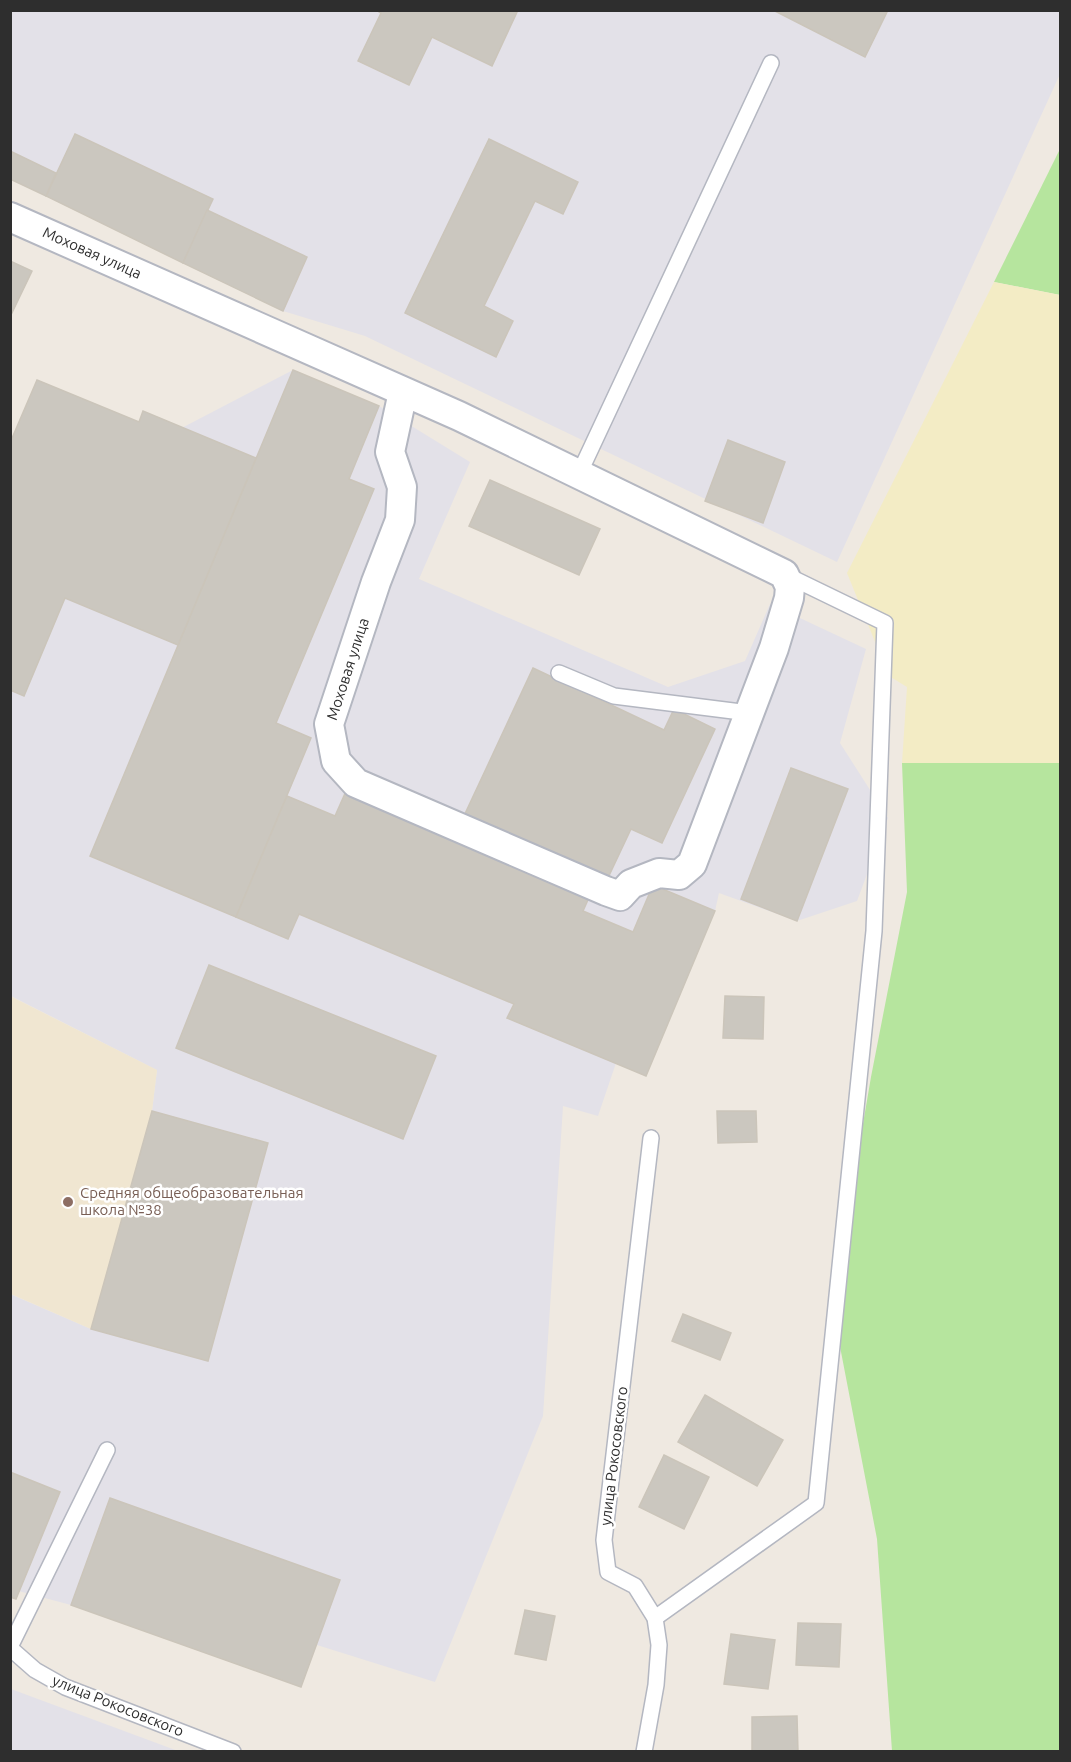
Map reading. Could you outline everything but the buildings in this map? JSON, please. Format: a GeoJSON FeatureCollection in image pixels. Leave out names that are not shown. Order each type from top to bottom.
{"type":"FeatureCollection","features":[{"type":"Feature","properties":{"kind":"street","name":"Моховая улица"},"geometry":{"type":"LineString","coordinates":[[10,217],[459,416],[784,574]]}},
{"type":"Feature","properties":{"kind":"street","name":"Моховая улица"},"geometry":{"type":"LineString","coordinates":[[403,392],[390,452],[402,487],[400,520],[375,582],[329,724],[336,761],[356,783],[620,896],[631,884],[659,873],[679,875],[692,864],[749,713]]}},
{"type":"Feature","properties":{"kind":"street"},"geometry":{"type":"LineString","coordinates":[[749,713],[774,648],[789,598],[790,586],[784,574]]}},
{"type":"Feature","properties":{"kind":"lane"},"geometry":{"type":"LineString","coordinates":[[579,474],[771,63]]}},
{"type":"Feature","properties":{"kind":"lane"},"geometry":{"type":"LineString","coordinates":[[655,1618],[816,1503],[874,931],[885,623],[784,574]]}},
{"type":"Feature","properties":{"kind":"lane"},"geometry":{"type":"LineString","coordinates":[[559,673],[614,696],[749,713]]}},
{"type":"Feature","properties":{"kind":"lane","name":"улица Рокосовского"},"geometry":{"type":"LineString","coordinates":[[645,1752],[656,1685],[659,1645],[655,1618],[635,1586],[608,1572],[604,1540],[651,1138]]}},
{"type":"Feature","properties":{"kind":"lane"},"geometry":{"type":"LineString","coordinates":[[10,1647],[107,1450]]}},
{"type":"Feature","properties":{"kind":"lane","name":"улица Рокосовского"},"geometry":{"type":"LineString","coordinates":[[10,1647],[35,1670],[65,1687],[232,1752]]}},
{"type":"Feature","properties":{"kind":"shaded area"},"geometry":{"type":"Polygon","coordinates":[[[11,11],[1060,11],[1060,74],[837,562],[365,336],[283,311],[11,179],[11,11]]]}},
{"type":"Feature","properties":{"kind":"shaded area"},"geometry":{"type":"Polygon","coordinates":[[[293,370],[379,406],[470,462],[419,579],[668,687],[745,661],[770,604],[866,649],[840,743],[888,818],[857,901],[797,921],[719,893],[715,911],[646,1076],[616,1063],[598,1116],[563,1106],[543,1416],[435,1682],[317,1645],[301,1687],[71,1605],[11,1589],[10,1294],[91,1329],[152,1111],[157,1070],[11,996],[11,517],[293,370]]]}},
{"type":"Feature","properties":{"kind":"shaded area","name":"Средняя общеобразовательная школа №38"},"geometry":{"type":"Polygon","coordinates":[[[10,996],[157,1070],[152,1111],[91,1329],[11,1294],[10,996]]]}},
{"type":"Feature","properties":{"kind":"shaded area"},"geometry":{"type":"Polygon","coordinates":[[[11,1689],[178,1751],[11,1751],[11,1689]]]}},
{"type":"Feature","properties":{"kind":"green space"},"geometry":{"type":"Polygon","coordinates":[[[1060,149],[1060,295],[994,282],[1060,149]]]}},
{"type":"Feature","properties":{"kind":"green space"},"geometry":{"type":"Polygon","coordinates":[[[902,763],[1060,763],[1060,1751],[892,1751],[877,1539],[832,1305],[871,1077],[907,892],[902,763]]]}},
{"type":"Feature","properties":{"kind":"sand"},"geometry":{"type":"Polygon","coordinates":[[[994,282],[1060,295],[1060,763],[902,763],[907,687],[889,676],[847,573],[994,282]]]}},
{"type":"Feature","properties":{"kind":"place","name":"Средняя общеобразовательная школа №38"},"geometry":{"type":"Point","coordinates":[68,1202]}}]}
